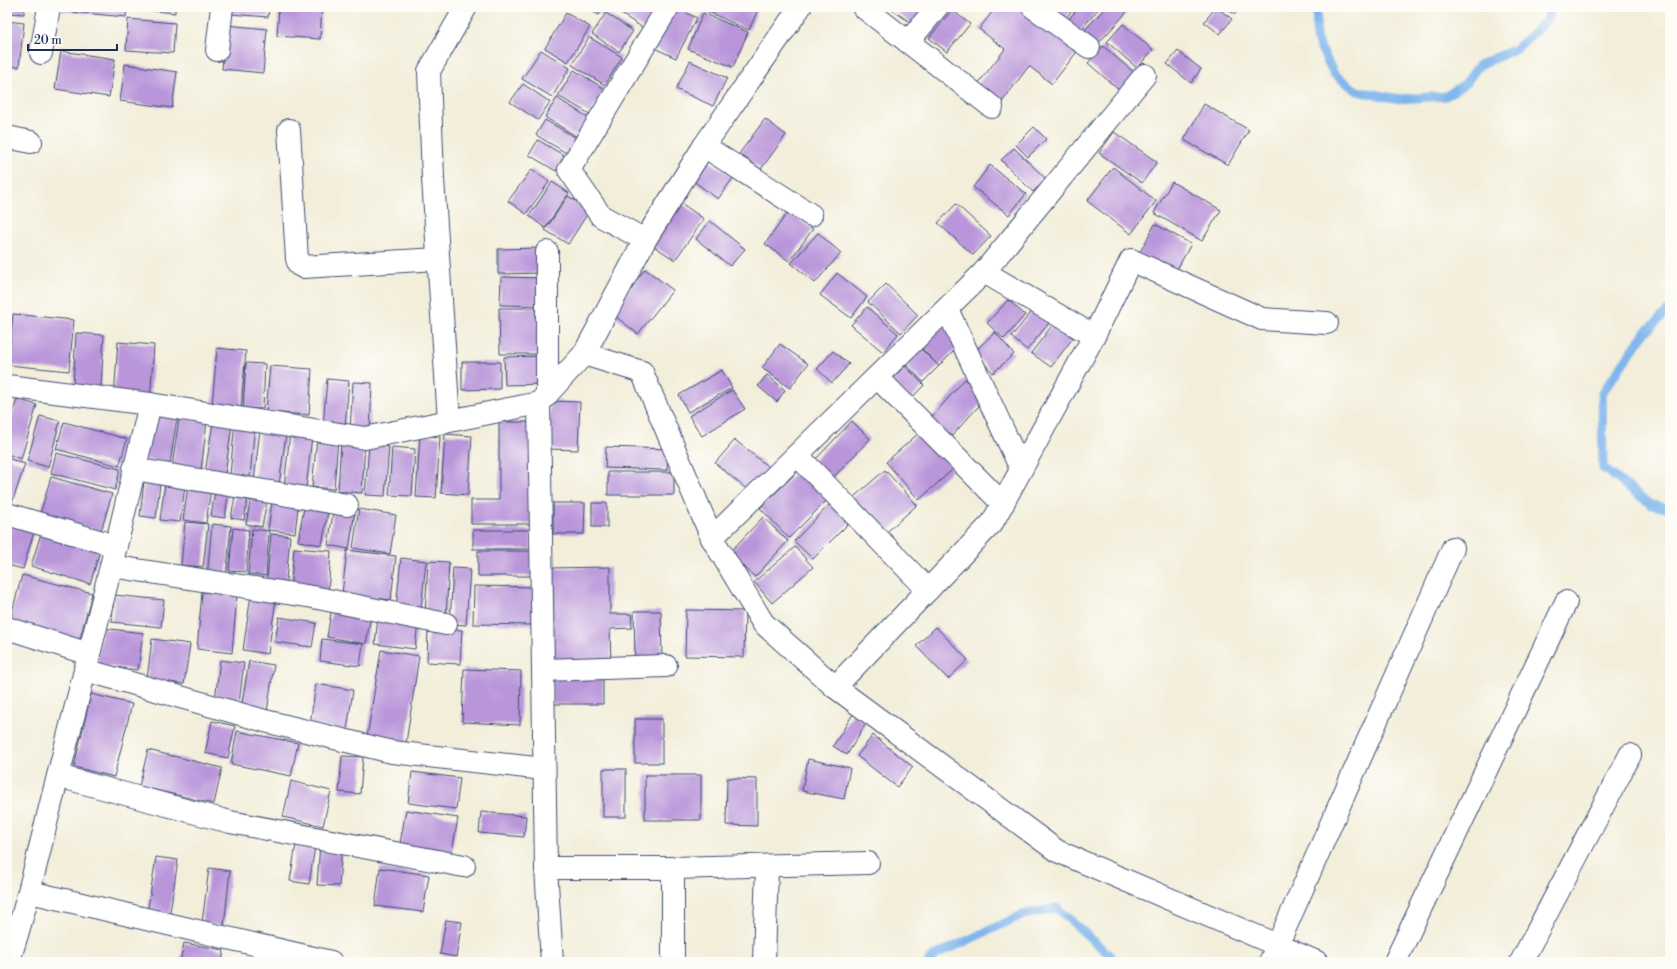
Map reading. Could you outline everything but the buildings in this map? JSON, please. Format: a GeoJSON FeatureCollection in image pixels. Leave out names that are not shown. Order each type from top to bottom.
{"type":"FeatureCollection","features":[{"type":"Feature","properties":{"kind":"street"},"geometry":{"type":"LineString","coordinates":[[41,53],[49,7]]}},
{"type":"Feature","properties":{"kind":"street"},"geometry":{"type":"LineString","coordinates":[[217,50],[222,7]]}},
{"type":"Feature","properties":{"kind":"street"},"geometry":{"type":"LineString","coordinates":[[449,421],[438,259],[429,71],[466,7]]}},
{"type":"Feature","properties":{"kind":"street"},"geometry":{"type":"LineString","coordinates":[[645,240],[601,216],[569,170],[668,7]]}},
{"type":"Feature","properties":{"kind":"street"},"geometry":{"type":"LineString","coordinates":[[7,386],[150,404],[365,438],[449,421],[543,399],[584,354],[645,240],[704,146],[800,7]]}},
{"type":"Feature","properties":{"kind":"street"},"geometry":{"type":"LineString","coordinates":[[863,7],[992,107]]}},
{"type":"Feature","properties":{"kind":"street"},"geometry":{"type":"LineString","coordinates":[[908,42],[937,7]]}},
{"type":"Feature","properties":{"kind":"street"},"geometry":{"type":"LineString","coordinates":[[1033,7],[1089,47]]}},
{"type":"Feature","properties":{"kind":"street"},"geometry":{"type":"LineString","coordinates":[[712,538],[984,272],[1145,75]]}},
{"type":"Feature","properties":{"kind":"street"},"geometry":{"type":"LineString","coordinates":[[289,130],[297,259],[299,265],[303,267],[438,259]]}},
{"type":"Feature","properties":{"kind":"street"},"geometry":{"type":"LineString","coordinates":[[7,137],[31,142]]}},
{"type":"Feature","properties":{"kind":"street"},"geometry":{"type":"LineString","coordinates":[[704,146],[811,215]]}},
{"type":"Feature","properties":{"kind":"street"},"geometry":{"type":"LineString","coordinates":[[547,252],[543,399],[543,670],[546,868],[552,962]]}},
{"type":"Feature","properties":{"kind":"street"},"geometry":{"type":"LineString","coordinates":[[835,687],[992,523],[1094,336],[1131,260],[1262,319],[1327,323]]}},
{"type":"Feature","properties":{"kind":"street"},"geometry":{"type":"LineString","coordinates":[[984,272],[1094,336]]}},
{"type":"Feature","properties":{"kind":"street"},"geometry":{"type":"LineString","coordinates":[[947,309],[1021,469]]}},
{"type":"Feature","properties":{"kind":"street"},"geometry":{"type":"LineString","coordinates":[[584,354],[642,372],[712,538],[763,623],[835,687],[1057,851],[1274,953],[1317,962]]}},
{"type":"Feature","properties":{"kind":"street"},"geometry":{"type":"LineString","coordinates":[[877,377],[1002,504]]}},
{"type":"Feature","properties":{"kind":"street"},"geometry":{"type":"LineString","coordinates":[[7,961],[22,921],[30,892],[150,404]]}},
{"type":"Feature","properties":{"kind":"street"},"geometry":{"type":"LineString","coordinates":[[797,455],[928,590]]}},
{"type":"Feature","properties":{"kind":"street"},"geometry":{"type":"LineString","coordinates":[[134,469],[347,504]]}},
{"type":"Feature","properties":{"kind":"street"},"geometry":{"type":"LineString","coordinates":[[7,514],[116,546]]}},
{"type":"Feature","properties":{"kind":"street"},"geometry":{"type":"LineString","coordinates":[[1274,953],[1453,548]]}},
{"type":"Feature","properties":{"kind":"street"},"geometry":{"type":"LineString","coordinates":[[111,566],[313,597],[446,624]]}},
{"type":"Feature","properties":{"kind":"street"},"geometry":{"type":"LineString","coordinates":[[1395,962],[1566,602]]}},
{"type":"Feature","properties":{"kind":"street"},"geometry":{"type":"LineString","coordinates":[[7,628],[87,662],[265,721],[392,752],[544,769]]}},
{"type":"Feature","properties":{"kind":"street"},"geometry":{"type":"LineString","coordinates":[[543,670],[666,666]]}},
{"type":"Feature","properties":{"kind":"street"},"geometry":{"type":"LineString","coordinates":[[1521,962],[1630,754]]}},
{"type":"Feature","properties":{"kind":"street"},"geometry":{"type":"LineString","coordinates":[[58,776],[230,822],[464,866]]}},
{"type":"Feature","properties":{"kind":"street"},"geometry":{"type":"LineString","coordinates":[[546,868],[673,868],[868,863]]}},
{"type":"Feature","properties":{"kind":"street"},"geometry":{"type":"LineString","coordinates":[[764,962],[767,866]]}},
{"type":"Feature","properties":{"kind":"street"},"geometry":{"type":"LineString","coordinates":[[673,868],[674,962]]}},
{"type":"Feature","properties":{"kind":"street"},"geometry":{"type":"LineString","coordinates":[[30,892],[326,961]]}},
{"type":"Feature","properties":{"kind":"waterway"},"geometry":{"type":"LineString","coordinates":[[1317,7],[1316,38],[1334,74],[1357,91],[1400,99],[1446,96],[1466,83],[1479,65],[1516,49],[1546,21],[1552,7]]}},
{"type":"Feature","properties":{"kind":"waterway"},"geometry":{"type":"LineString","coordinates":[[1670,309],[1643,335],[1602,393],[1603,468],[1652,505],[1670,509]]}},
{"type":"Feature","properties":{"kind":"waterway"},"geometry":{"type":"LineString","coordinates":[[928,962],[936,955],[1022,915],[1057,908],[1117,962]]}}]}
